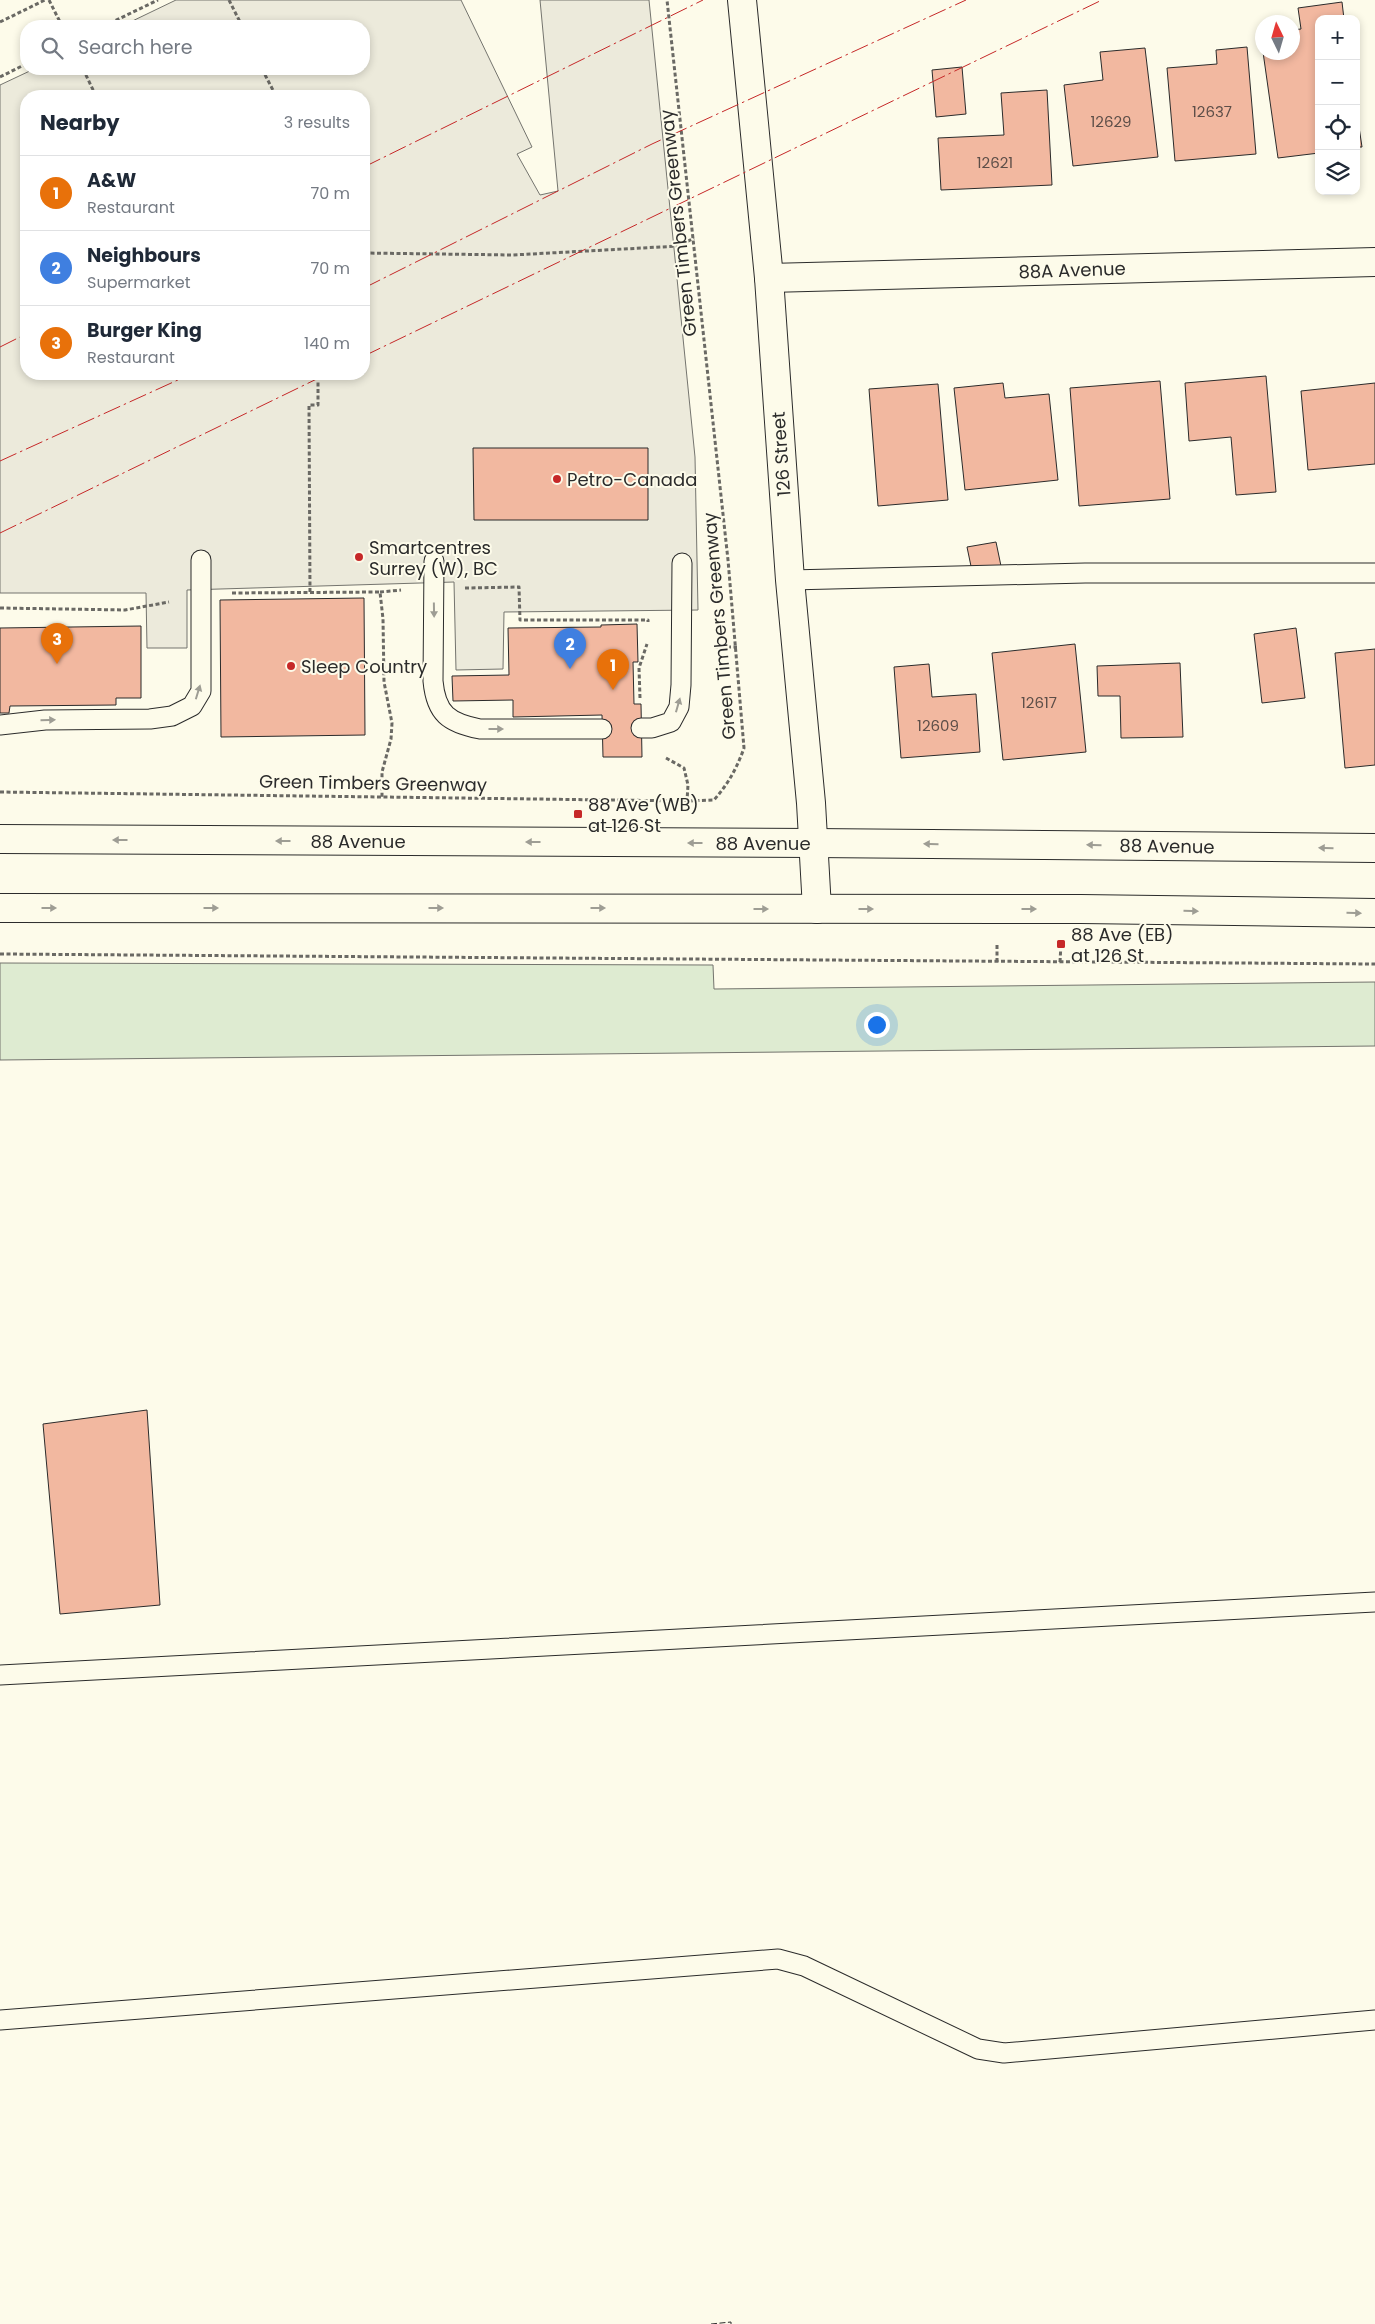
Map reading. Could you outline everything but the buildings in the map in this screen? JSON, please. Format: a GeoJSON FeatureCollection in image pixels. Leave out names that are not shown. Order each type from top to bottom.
{"type":"FeatureCollection","features":[{"type":"Feature","properties":{"kind":"main road","name":"126 Street"},"geometry":{"type":"LineString","coordinates":[[742,0],[769,278],[790,580],[814,843],[817,909]]}},
{"type":"Feature","properties":{"kind":"main road","name":"88A Avenue"},"geometry":{"type":"LineString","coordinates":[[769,278],[1375,262]]}},
{"type":"Feature","properties":{"kind":"main road","name":"88 Avenue"},"geometry":{"type":"LineString","coordinates":[[0,839],[1375,848]]}},
{"type":"Feature","properties":{"kind":"main road"},"geometry":{"type":"LineString","coordinates":[[0,908],[817,909],[1375,913]]}},
{"type":"Feature","properties":{"kind":"lane"},"geometry":{"type":"LineString","coordinates":[[0,725],[44,720],[150,719],[172,716],[192,706],[201,691],[201,560]]}},
{"type":"Feature","properties":{"kind":"lane"},"geometry":{"type":"LineString","coordinates":[[434,561],[434,696],[439,709],[460,725],[480,729],[602,729]]}},
{"type":"Feature","properties":{"kind":"lane"},"geometry":{"type":"LineString","coordinates":[[641,728],[652,728],[671,722],[679,707],[682,563]]}},
{"type":"Feature","properties":{"kind":"lane"},"geometry":{"type":"LineString","coordinates":[[790,580],[1084,573],[1375,573]]}},
{"type":"Feature","properties":{"kind":"lane"},"geometry":{"type":"LineString","coordinates":[[0,1675],[1375,1602]]}},
{"type":"Feature","properties":{"kind":"lane"},"geometry":{"type":"LineString","coordinates":[[0,2020],[778,1960],[804,1966],[978,2049],[1004,2053],[1375,2020]]}},
{"type":"Feature","properties":{"kind":"path"},"geometry":{"type":"LineString","coordinates":[[0,22],[45,0]]}},
{"type":"Feature","properties":{"kind":"path"},"geometry":{"type":"LineString","coordinates":[[49,0],[59,20]]}},
{"type":"Feature","properties":{"kind":"path"},"geometry":{"type":"LineString","coordinates":[[116,20],[158,0]]}},
{"type":"Feature","properties":{"kind":"path"},"geometry":{"type":"LineString","coordinates":[[230,0],[239,20]]}},
{"type":"Feature","properties":{"kind":"path","name":"Green Timbers Greenway"},"geometry":{"type":"LineString","coordinates":[[0,792],[714,800],[737,767],[744,748],[737,647],[667,0]]}},
{"type":"Feature","properties":{"kind":"path"},"geometry":{"type":"LineString","coordinates":[[0,76],[20,67]]}},
{"type":"Feature","properties":{"kind":"path"},"geometry":{"type":"LineString","coordinates":[[86,75],[93,90]]}},
{"type":"Feature","properties":{"kind":"path"},"geometry":{"type":"LineString","coordinates":[[265,75],[273,90]]}},
{"type":"Feature","properties":{"kind":"path"},"geometry":{"type":"LineString","coordinates":[[370,253],[513,255],[679,246],[694,238]]}},
{"type":"Feature","properties":{"kind":"path"},"geometry":{"type":"LineString","coordinates":[[310,592],[309,406],[318,405],[318,380]]}},
{"type":"Feature","properties":{"kind":"path"},"geometry":{"type":"LineString","coordinates":[[0,608],[125,610],[218,593],[380,592],[434,588],[519,587],[520,620],[648,620],[648,628]]}},
{"type":"Feature","properties":{"kind":"path"},"geometry":{"type":"LineString","coordinates":[[380,592],[384,619],[384,682],[392,723],[391,739],[382,772],[382,797]]}},
{"type":"Feature","properties":{"kind":"path"},"geometry":{"type":"LineString","coordinates":[[648,636],[647,644],[737,647]]}},
{"type":"Feature","properties":{"kind":"path"},"geometry":{"type":"LineString","coordinates":[[0,954],[1375,964]]}},
{"type":"Feature","properties":{"kind":"green space"},"geometry":{"type":"Polygon","coordinates":[[[0,963],[713,965],[714,989],[1375,982],[1375,1046],[0,1060],[0,963]]]}},
{"type":"Feature","properties":{"kind":"shaded area","name":"Smartcentres Surrey (W), BC"},"geometry":{"type":"Polygon","coordinates":[[[176,0],[461,0],[532,147],[517,154],[540,195],[558,191],[540,0],[649,0],[695,457],[698,610],[504,612],[503,669],[456,670],[454,582],[187,590],[187,648],[147,648],[146,593],[0,593],[0,85],[21,75],[370,75],[370,20],[134,20],[176,0]]]}},
{"type":"Feature","properties":{"kind":"fence"},"geometry":{"type":"LineString","coordinates":[[711,2324],[731,2322],[731,2324]]}},
{"type":"Feature","properties":{"kind":"power"},"geometry":{"type":"LineString","coordinates":[[370,164],[703,0]]}},
{"type":"Feature","properties":{"kind":"power"},"geometry":{"type":"LineString","coordinates":[[370,285],[652,144],[966,0]]}},
{"type":"Feature","properties":{"kind":"power"},"geometry":{"type":"LineString","coordinates":[[370,353],[1102,0]]}},
{"type":"Feature","properties":{"kind":"power"},"geometry":{"type":"LineString","coordinates":[[0,347],[20,337]]}},
{"type":"Feature","properties":{"kind":"power"},"geometry":{"type":"LineString","coordinates":[[0,461],[178,380]]}},
{"type":"Feature","properties":{"kind":"power"},"geometry":{"type":"LineString","coordinates":[[0,533],[315,380]]}},
{"type":"Feature","properties":{"kind":"place","name":"Petro-Canada"},"geometry":{"type":"Point","coordinates":[557,479]}},
{"type":"Feature","properties":{"kind":"place","name":"Smartcentres Surrey (W), BC"},"geometry":{"type":"Point","coordinates":[359,557]}},
{"type":"Feature","properties":{"kind":"place","name":"Burger King"},"geometry":{"type":"Point","coordinates":[57,664]}},
{"type":"Feature","properties":{"kind":"place","name":"Sleep Country"},"geometry":{"type":"Point","coordinates":[291,666]}},
{"type":"Feature","properties":{"kind":"place","name":"Neighbours"},"geometry":{"type":"Point","coordinates":[570,669]}},
{"type":"Feature","properties":{"kind":"place","name":"A&W"},"geometry":{"type":"Point","coordinates":[613,690]}},
{"type":"Feature","properties":{"kind":"place","name":"88 Ave (WB) at 126 St"},"geometry":{"type":"Point","coordinates":[578,814]}},
{"type":"Feature","properties":{"kind":"place","name":"88 Ave (EB) at 126 St"},"geometry":{"type":"Point","coordinates":[1061,944]}}]}
